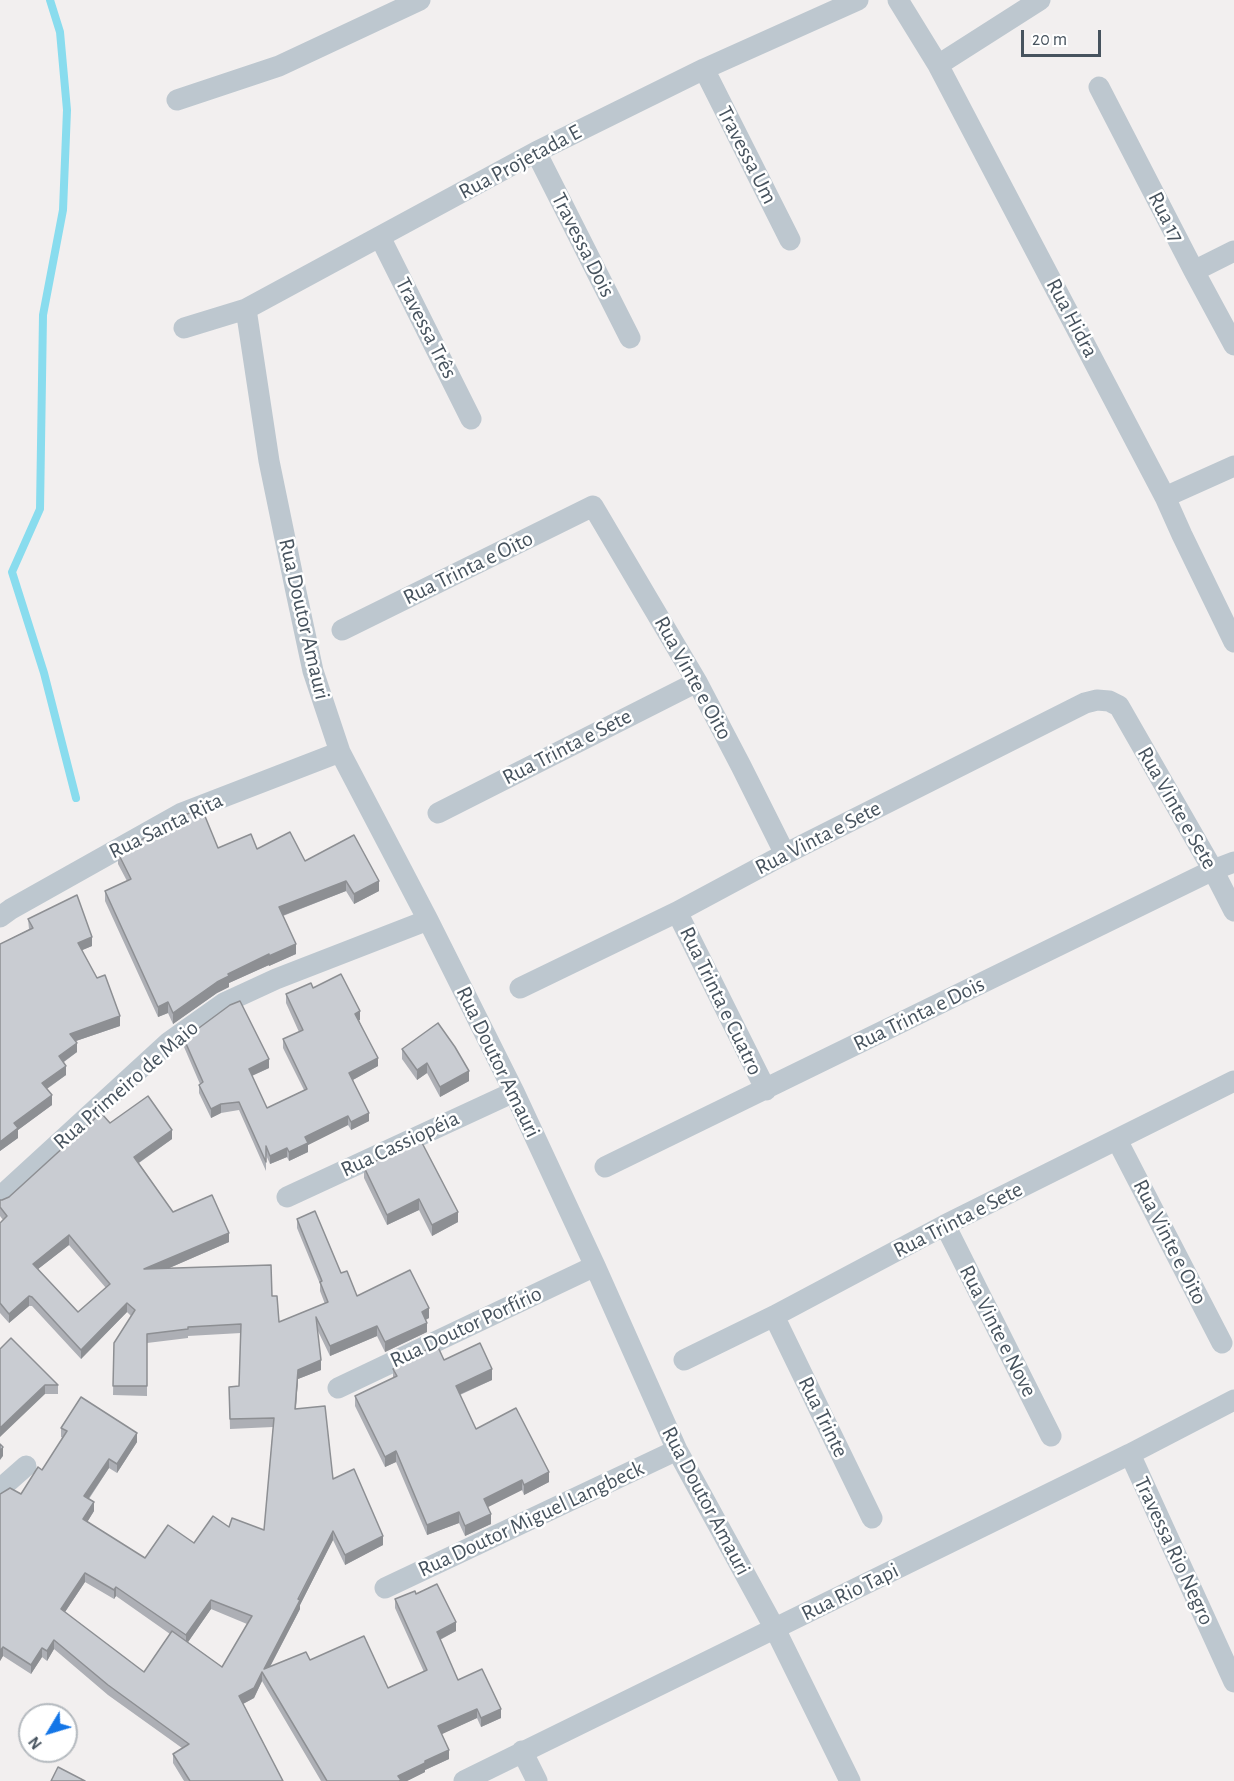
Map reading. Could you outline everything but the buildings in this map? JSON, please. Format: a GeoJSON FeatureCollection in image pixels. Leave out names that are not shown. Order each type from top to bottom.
{"type":"FeatureCollection","features":[{"type":"Feature","properties":{"kind":"street"},"geometry":{"type":"LineString","coordinates":[[177,100],[279,66],[420,0]]}},
{"type":"Feature","properties":{"kind":"street","name":"Rua Projetada E"},"geometry":{"type":"LineString","coordinates":[[184,327],[246,309],[536,152],[704,69],[858,0]]}},
{"type":"Feature","properties":{"kind":"street","name":"Rua Hidra"},"geometry":{"type":"LineString","coordinates":[[898,0],[938,65],[1165,497],[1234,642]]}},
{"type":"Feature","properties":{"kind":"street"},"geometry":{"type":"LineString","coordinates":[[938,65],[1040,0]]}},
{"type":"Feature","properties":{"kind":"street","name":"Travessa Um"},"geometry":{"type":"LineString","coordinates":[[704,69],[790,240]]}},
{"type":"Feature","properties":{"kind":"street","name":"Rua 17"},"geometry":{"type":"LineString","coordinates":[[1100,87],[1234,345]]}},
{"type":"Feature","properties":{"kind":"street","name":"Travessa Dois"},"geometry":{"type":"LineString","coordinates":[[536,152],[630,338]]}},
{"type":"Feature","properties":{"kind":"street","name":"Travessa Três"},"geometry":{"type":"LineString","coordinates":[[380,237],[471,420]]}},
{"type":"Feature","properties":{"kind":"street"},"geometry":{"type":"LineString","coordinates":[[1194,271],[1234,251]]}},
{"type":"Feature","properties":{"kind":"street","name":"Rua Doutor Amauri"},"geometry":{"type":"LineString","coordinates":[[246,309],[268,461],[313,671],[340,752],[428,920],[514,1092],[677,1450],[775,1629],[850,1781]]}},
{"type":"Feature","properties":{"kind":"street"},"geometry":{"type":"LineString","coordinates":[[1165,497],[1234,466]]}},
{"type":"Feature","properties":{"kind":"street","name":"Rua Trinta e Oito"},"geometry":{"type":"LineString","coordinates":[[342,630],[593,506]]}},
{"type":"Feature","properties":{"kind":"street","name":"Rua Vinte e Oito"},"geometry":{"type":"LineString","coordinates":[[593,506],[697,682],[785,854]]}},
{"type":"Feature","properties":{"kind":"street","name":"Rua Trinta e Sete"},"geometry":{"type":"LineString","coordinates":[[438,813],[697,682]]}},
{"type":"Feature","properties":{"kind":"street","name":"Rua Vinta e Sete"},"geometry":{"type":"LineString","coordinates":[[520,988],[677,912],[785,854],[1084,703],[1097,700],[1109,701],[1119,706]]}},
{"type":"Feature","properties":{"kind":"street","name":"Rua Vinte e Sete"},"geometry":{"type":"LineString","coordinates":[[1119,706],[1234,911]]}},
{"type":"Feature","properties":{"kind":"street","name":"Rua Santa Rita"},"geometry":{"type":"LineString","coordinates":[[0,917],[182,813],[340,752]]}},
{"type":"Feature","properties":{"kind":"street","name":"Rua Trinta e Dois"},"geometry":{"type":"LineString","coordinates":[[605,1167],[1213,870],[1234,862]]}},
{"type":"Feature","properties":{"kind":"street","name":"Rua Trinta e Cuatro"},"geometry":{"type":"LineString","coordinates":[[677,912],[766,1090]]}},
{"type":"Feature","properties":{"kind":"street","name":"Rua Primeiro de Maio"},"geometry":{"type":"LineString","coordinates":[[0,1197],[169,1042],[224,1004],[276,979],[428,920]]}},
{"type":"Feature","properties":{"kind":"street","name":"Rua Trinta e Sete"},"geometry":{"type":"LineString","coordinates":[[684,1360],[774,1316],[945,1225],[1234,1081]]}},
{"type":"Feature","properties":{"kind":"street","name":"Rua Cassiopéia"},"geometry":{"type":"LineString","coordinates":[[287,1197],[514,1092]]}},
{"type":"Feature","properties":{"kind":"street","name":"Rua Vinte e Oito"},"geometry":{"type":"LineString","coordinates":[[1117,1140],[1222,1343]]}},
{"type":"Feature","properties":{"kind":"street","name":"Rua Vinte e Nove"},"geometry":{"type":"LineString","coordinates":[[945,1225],[1051,1436]]}},
{"type":"Feature","properties":{"kind":"street","name":"Rua Doutor Porfírio"},"geometry":{"type":"LineString","coordinates":[[338,1388],[595,1266]]}},
{"type":"Feature","properties":{"kind":"street","name":"Rua Trinte"},"geometry":{"type":"LineString","coordinates":[[774,1316],[872,1518]]}},
{"type":"Feature","properties":{"kind":"street","name":"Rua Rio Tapi"},"geometry":{"type":"LineString","coordinates":[[464,1781],[1130,1454],[1234,1400]]}},
{"type":"Feature","properties":{"kind":"street","name":"Rua Doutor Miguel Langbeck"},"geometry":{"type":"LineString","coordinates":[[385,1588],[677,1450]]}},
{"type":"Feature","properties":{"kind":"street","name":"Travessa Rio Negro"},"geometry":{"type":"LineString","coordinates":[[1130,1454],[1234,1682]]}},
{"type":"Feature","properties":{"kind":"street"},"geometry":{"type":"LineString","coordinates":[[0,1489],[26,1466]]}},
{"type":"Feature","properties":{"kind":"street"},"geometry":{"type":"LineString","coordinates":[[522,1751],[537,1781]]}},
{"type":"Feature","properties":{"kind":"waterway"},"geometry":{"type":"LineString","coordinates":[[50,0],[60,32],[67,110],[63,210],[43,315],[40,509],[12,572],[44,673],[76,798]]}}]}
